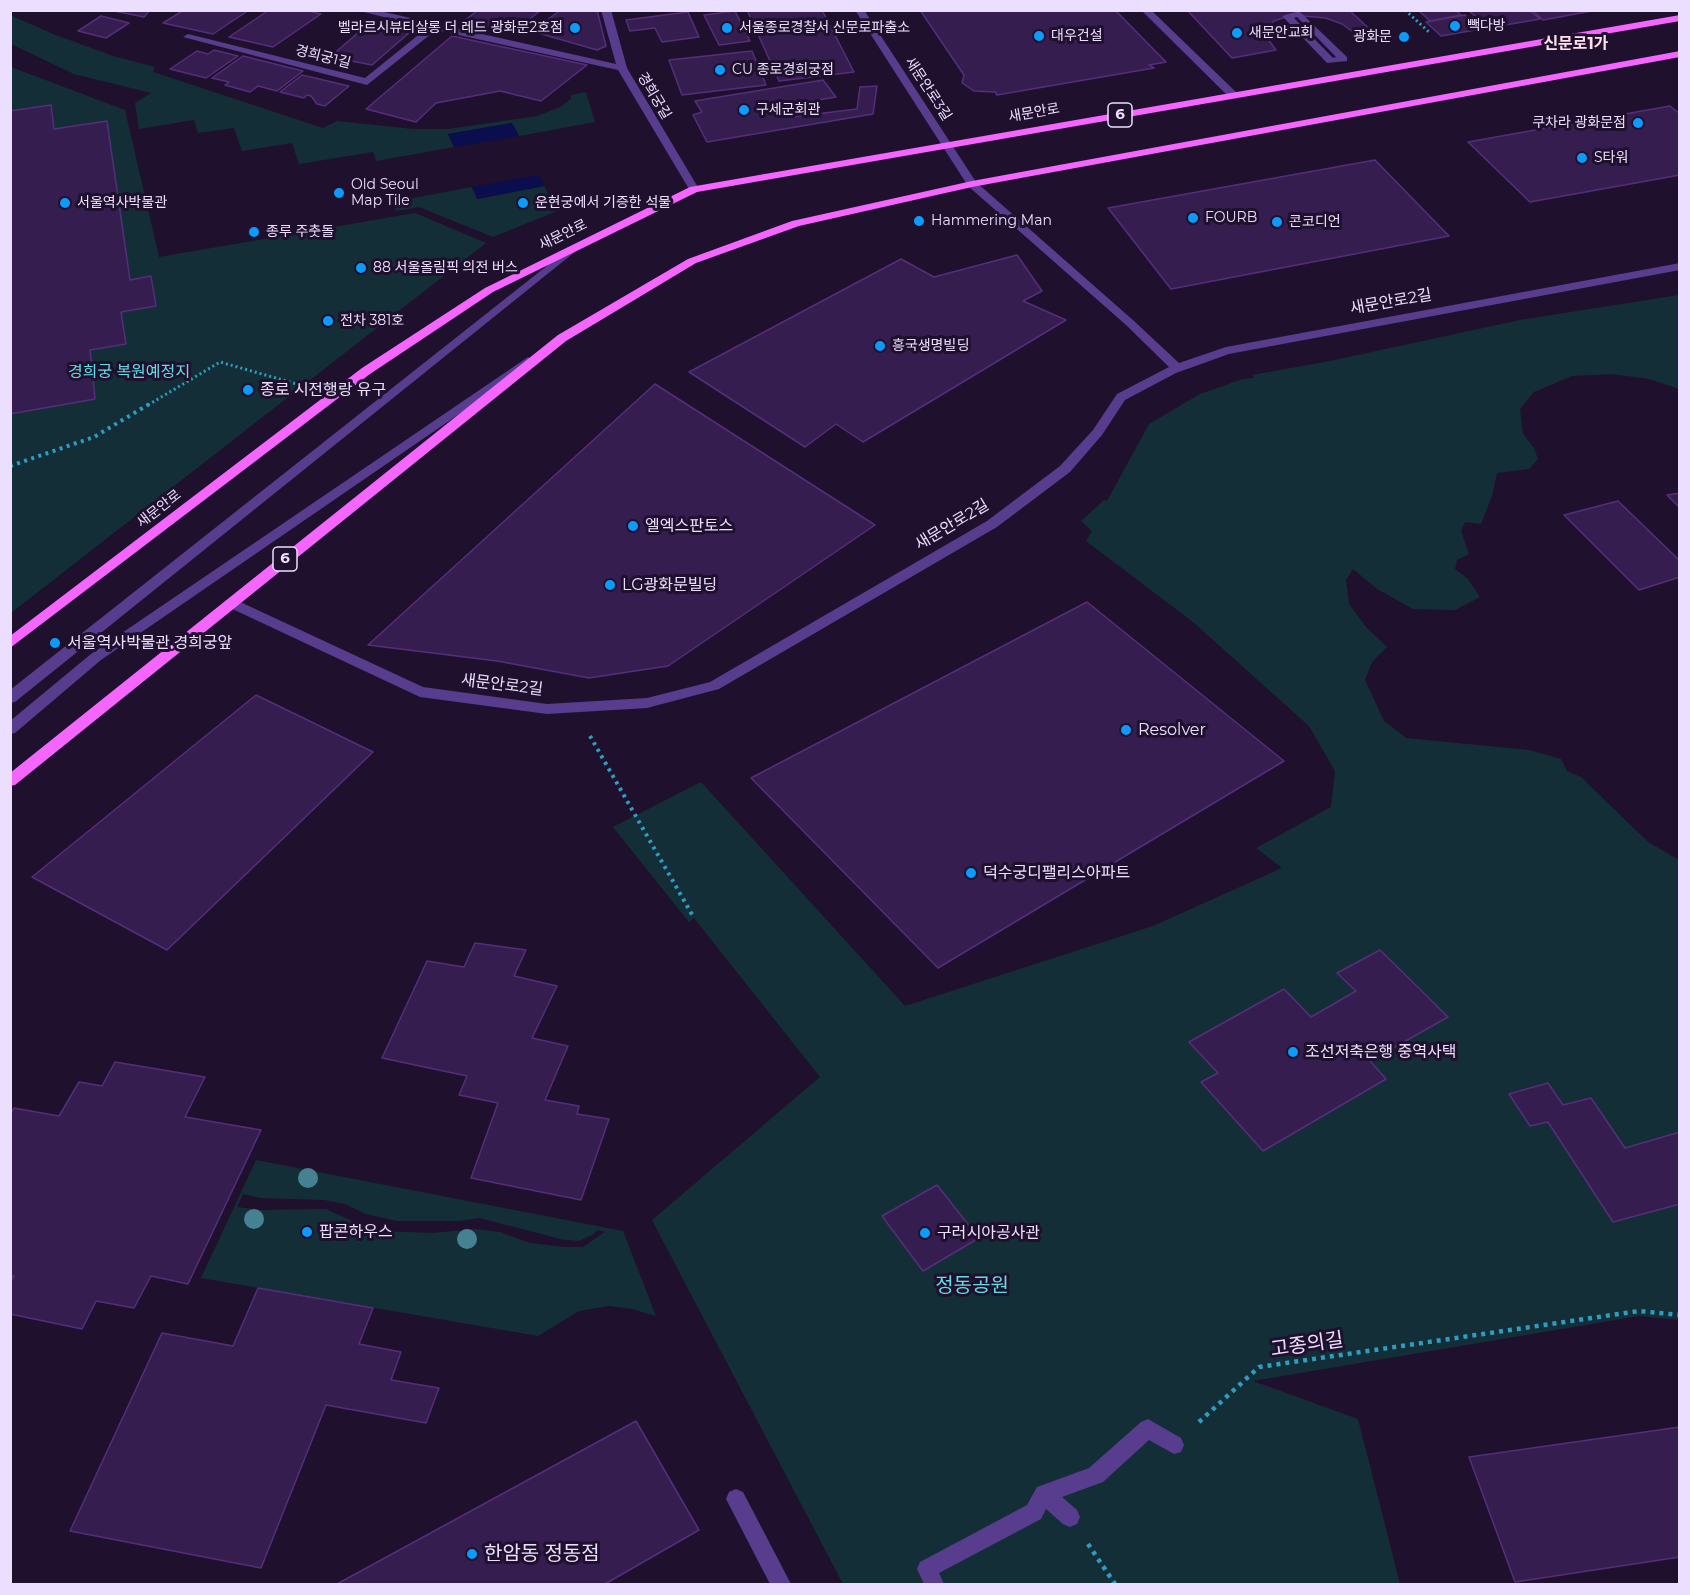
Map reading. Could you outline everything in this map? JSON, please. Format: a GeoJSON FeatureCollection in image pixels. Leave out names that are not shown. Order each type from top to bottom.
{"type":"FeatureCollection","features":[{"type":"Feature","properties":{"kind":"main road","name":"새문안로"},"geometry":{"type":"LineString","coordinates":[[10,642],[366,371],[489,290],[694,189],[1680,18]]}},
{"type":"Feature","properties":{"kind":"main road","name":"6"},"geometry":{"type":"LineString","coordinates":[[10,782],[562,338],[692,261],[796,223],[972,184],[1680,54]]}},
{"type":"Feature","properties":{"kind":"street"},"geometry":{"type":"LineString","coordinates":[[360,10],[622,68]]}},
{"type":"Feature","properties":{"kind":"street","name":"경희궁길"},"geometry":{"type":"LineString","coordinates":[[606,10],[622,68],[694,189]]}},
{"type":"Feature","properties":{"kind":"street","name":"새문안로3길"},"geometry":{"type":"LineString","coordinates":[[859,10],[972,184]]}},
{"type":"Feature","properties":{"kind":"street"},"geometry":{"type":"LineString","coordinates":[[1145,10],[1233,95]]}},
{"type":"Feature","properties":{"kind":"street"},"geometry":{"type":"LineString","coordinates":[[1299,14],[1343,58],[1331,61],[1287,16],[1299,14]]}},
{"type":"Feature","properties":{"kind":"street","name":"경희궁1길"},"geometry":{"type":"LineString","coordinates":[[188,37],[367,82],[434,27]]}},
{"type":"Feature","properties":{"kind":"street"},"geometry":{"type":"LineString","coordinates":[[972,184],[1178,368]]}},
{"type":"Feature","properties":{"kind":"street"},"geometry":{"type":"LineString","coordinates":[[10,698],[572,249]]}},
{"type":"Feature","properties":{"kind":"street","name":"새문안로2길"},"geometry":{"type":"LineString","coordinates":[[231,603],[420,692],[547,709],[647,703],[714,686],[992,524],[1065,469],[1098,432],[1121,397],[1178,368],[1226,351],[1680,266]]}},
{"type":"Feature","properties":{"kind":"street"},"geometry":{"type":"LineString","coordinates":[[10,729],[96,657],[562,338]]}},
{"type":"Feature","properties":{"kind":"street"},"geometry":{"type":"LineString","coordinates":[[933,1584],[927,1569],[1034,1512],[1044,1494],[1096,1475],[1148,1428],[1174,1445]]}},
{"type":"Feature","properties":{"kind":"street"},"geometry":{"type":"LineString","coordinates":[[1044,1494],[1070,1517]]}},
{"type":"Feature","properties":{"kind":"street"},"geometry":{"type":"LineString","coordinates":[[736,1499],[781,1584]]}},
{"type":"Feature","properties":{"kind":"path"},"geometry":{"type":"LineString","coordinates":[[10,466],[94,437],[220,362],[335,395]]}},
{"type":"Feature","properties":{"kind":"path"},"geometry":{"type":"LineString","coordinates":[[547,709],[587,733],[694,918]]}},
{"type":"Feature","properties":{"kind":"path","name":"고종의길"},"geometry":{"type":"LineString","coordinates":[[1174,1445],[1259,1367],[1639,1311],[1680,1315]]}},
{"type":"Feature","properties":{"kind":"path"},"geometry":{"type":"LineString","coordinates":[[1070,1517],[1114,1584]]}},
{"type":"Feature","properties":{"kind":"green space"},"geometry":{"type":"Polygon","coordinates":[[[10,15],[113,56],[155,67],[153,72],[323,128],[337,121],[413,129],[449,129],[537,116],[560,107],[571,99],[571,95],[586,92],[595,122],[519,136],[512,123],[448,134],[454,147],[376,161],[373,152],[299,164],[292,143],[242,151],[234,128],[198,133],[194,120],[139,129],[135,103],[151,93],[74,74],[11,44],[10,15]]]}},
{"type":"Feature","properties":{"kind":"green space","name":"경희궁 복원예정지"},"geometry":{"type":"Polygon","coordinates":[[[11,67],[125,110],[159,257],[415,213],[486,243],[11,613],[11,67]]]}},
{"type":"Feature","properties":{"kind":"green space"},"geometry":{"type":"Polygon","coordinates":[[[544,186],[557,211],[493,237],[419,207],[396,211],[392,202],[472,187],[478,199],[544,186]]]}},
{"type":"Feature","properties":{"kind":"green space","name":"정동공원"},"geometry":{"type":"Polygon","coordinates":[[[1679,295],[1679,389],[1649,379],[1612,374],[1572,376],[1534,392],[1520,409],[1523,434],[1534,448],[1538,459],[1529,469],[1497,473],[1492,496],[1481,524],[1465,522],[1461,531],[1469,554],[1457,560],[1455,569],[1468,579],[1480,597],[1455,610],[1413,609],[1377,589],[1353,569],[1346,580],[1349,604],[1366,627],[1387,647],[1372,662],[1365,680],[1384,721],[1406,738],[1529,750],[1561,759],[1567,771],[1581,777],[1648,842],[1679,860],[1679,1320],[1639,1316],[1253,1381],[1358,1419],[1400,1584],[843,1584],[652,1220],[820,1077],[694,918],[689,922],[613,827],[701,782],[905,1006],[1153,926],[1282,868],[1256,848],[1331,807],[1335,771],[1309,726],[1193,622],[1086,541],[1092,531],[1081,521],[1104,500],[1107,501],[1149,424],[1200,394],[1243,379],[1254,378],[1252,375],[1330,361],[1520,320],[1679,295]]]}},
{"type":"Feature","properties":{"kind":"green space"},"geometry":{"type":"Polygon","coordinates":[[[256,1160],[623,1231],[656,1316],[632,1309],[609,1306],[579,1311],[538,1336],[201,1278],[256,1160]],[[243,1194],[237,1207],[259,1210],[326,1209],[361,1225],[382,1231],[432,1233],[475,1229],[500,1232],[530,1243],[564,1247],[583,1247],[605,1232],[598,1230],[579,1241],[565,1240],[479,1218],[459,1221],[397,1221],[366,1214],[345,1204],[324,1200],[261,1198],[243,1194]]]}},
{"type":"Feature","properties":{"kind":"shaded area"},"geometry":{"type":"Polygon","coordinates":[[[512,123],[519,136],[454,147],[448,134],[512,123]]]}},
{"type":"Feature","properties":{"kind":"shaded area"},"geometry":{"type":"Polygon","coordinates":[[[539,175],[544,186],[477,199],[472,187],[539,175]]]}},
{"type":"Feature","properties":{"kind":"building"},"geometry":{"type":"Polygon","coordinates":[[[109,10],[150,10],[144,17],[109,10]]]}},
{"type":"Feature","properties":{"kind":"building"},"geometry":{"type":"Polygon","coordinates":[[[184,10],[249,10],[213,34],[163,23],[184,10]]]}},
{"type":"Feature","properties":{"kind":"building"},"geometry":{"type":"Polygon","coordinates":[[[269,10],[305,10],[321,14],[273,47],[229,37],[269,10]]]}},
{"type":"Feature","properties":{"kind":"building"},"geometry":{"type":"Polygon","coordinates":[[[478,10],[541,10],[520,27],[495,21],[487,27],[464,21],[478,10]]]}},
{"type":"Feature","properties":{"kind":"building"},"geometry":{"type":"Polygon","coordinates":[[[561,10],[597,10],[606,46],[597,50],[531,31],[561,10]]]}},
{"type":"Feature","properties":{"kind":"building"},"geometry":{"type":"Polygon","coordinates":[[[747,10],[822,10],[854,72],[779,81],[747,10]]]}},
{"type":"Feature","properties":{"kind":"building","name":"대우건설"},"geometry":{"type":"Polygon","coordinates":[[[920,10],[1115,10],[1166,62],[1149,65],[1154,68],[997,95],[995,92],[974,91],[962,83],[964,75],[920,10]]]}},
{"type":"Feature","properties":{"kind":"building","name":"새문안교회"},"geometry":{"type":"Polygon","coordinates":[[[1187,10],[1349,10],[1376,35],[1360,37],[1342,24],[1326,18],[1292,15],[1274,21],[1267,28],[1265,35],[1276,50],[1232,58],[1187,10]]]}},
{"type":"Feature","properties":{"kind":"building"},"geometry":{"type":"Polygon","coordinates":[[[1418,10],[1455,10],[1461,15],[1430,21],[1418,10]]]}},
{"type":"Feature","properties":{"kind":"building"},"geometry":{"type":"Polygon","coordinates":[[[1468,10],[1529,10],[1540,19],[1488,28],[1468,10]]]}},
{"type":"Feature","properties":{"kind":"building"},"geometry":{"type":"Polygon","coordinates":[[[1532,10],[1597,10],[1543,20],[1532,10]]]}},
{"type":"Feature","properties":{"kind":"building","name":"서울종로경찰서 신문로파출소"},"geometry":{"type":"Polygon","coordinates":[[[735,11],[750,41],[719,45],[704,15],[735,11]]]}},
{"type":"Feature","properties":{"kind":"building"},"geometry":{"type":"Polygon","coordinates":[[[688,12],[699,37],[662,42],[655,28],[630,31],[626,20],[688,12]]]}},
{"type":"Feature","properties":{"kind":"building"},"geometry":{"type":"Polygon","coordinates":[[[1465,15],[1481,29],[1441,36],[1426,22],[1465,15]]]}},
{"type":"Feature","properties":{"kind":"building"},"geometry":{"type":"Polygon","coordinates":[[[101,16],[129,23],[106,38],[78,31],[101,16]]]}},
{"type":"Feature","properties":{"kind":"building"},"geometry":{"type":"Polygon","coordinates":[[[368,24],[409,33],[372,65],[330,57],[368,24]]]}},
{"type":"Feature","properties":{"kind":"building"},"geometry":{"type":"Polygon","coordinates":[[[452,36],[587,65],[541,101],[500,91],[436,103],[416,122],[366,109],[452,36]]]}},
{"type":"Feature","properties":{"kind":"building"},"geometry":{"type":"Polygon","coordinates":[[[214,50],[238,56],[206,78],[170,69],[197,51],[208,54],[214,50]]]}},
{"type":"Feature","properties":{"kind":"building"},"geometry":{"type":"Polygon","coordinates":[[[752,51],[766,85],[682,95],[669,60],[752,51]]]}},
{"type":"Feature","properties":{"kind":"building"},"geometry":{"type":"Polygon","coordinates":[[[243,56],[303,71],[277,91],[258,86],[250,92],[225,85],[229,82],[212,78],[243,56]]]}},
{"type":"Feature","properties":{"kind":"building"},"geometry":{"type":"Polygon","coordinates":[[[302,75],[349,86],[325,106],[317,104],[311,96],[307,95],[304,98],[280,92],[302,75]]]}},
{"type":"Feature","properties":{"kind":"building","name":"구세군회관"},"geometry":{"type":"Polygon","coordinates":[[[823,80],[836,97],[783,106],[792,117],[857,109],[860,87],[877,86],[873,114],[707,142],[693,115],[702,112],[695,101],[823,80]]]}},
{"type":"Feature","properties":{"kind":"building","name":"서울역사박물관"},"geometry":{"type":"Polygon","coordinates":[[[51,105],[54,129],[107,121],[130,280],[151,276],[156,306],[121,312],[126,344],[90,350],[95,399],[10,414],[10,111],[51,105]]]}},
{"type":"Feature","properties":{"kind":"building","name":"S타워"},"geometry":{"type":"Polygon","coordinates":[[[1670,106],[1680,114],[1680,175],[1530,202],[1468,142],[1670,106]]]}},
{"type":"Feature","properties":{"kind":"building","name":"콘코디언"},"geometry":{"type":"Polygon","coordinates":[[[1375,160],[1449,236],[1171,289],[1108,208],[1375,160]]]}},
{"type":"Feature","properties":{"kind":"building","name":"흥국생명빌딩"},"geometry":{"type":"Polygon","coordinates":[[[1017,255],[1042,291],[1023,301],[1066,320],[863,442],[836,424],[805,447],[689,372],[901,259],[934,277],[1017,255]]]}},
{"type":"Feature","properties":{"kind":"building","name":"LG광화문빌딩"},"geometry":{"type":"Polygon","coordinates":[[[655,384],[875,525],[668,666],[589,678],[497,661],[368,645],[655,384]]]}},
{"type":"Feature","properties":{"kind":"building"},"geometry":{"type":"Polygon","coordinates":[[[1680,493],[1680,508],[1667,495],[1680,493]]]}},
{"type":"Feature","properties":{"kind":"building"},"geometry":{"type":"Polygon","coordinates":[[[1618,501],[1680,561],[1680,577],[1639,590],[1564,515],[1618,501]]]}},
{"type":"Feature","properties":{"kind":"building","name":"덕수궁디팰리스아파트"},"geometry":{"type":"Polygon","coordinates":[[[1087,602],[1284,761],[938,968],[751,778],[1087,602]]]}},
{"type":"Feature","properties":{"kind":"building"},"geometry":{"type":"Polygon","coordinates":[[[256,695],[373,752],[167,950],[32,877],[256,695]]]}},
{"type":"Feature","properties":{"kind":"building"},"geometry":{"type":"Polygon","coordinates":[[[475,943],[526,950],[514,976],[557,986],[532,1038],[568,1046],[545,1100],[579,1106],[577,1114],[609,1119],[581,1200],[471,1178],[498,1103],[459,1095],[467,1076],[382,1058],[427,961],[464,967],[475,943]]]}},
{"type":"Feature","properties":{"kind":"building","name":"조선저축은행 중역사택"},"geometry":{"type":"Polygon","coordinates":[[[1380,950],[1448,1017],[1370,1061],[1386,1079],[1263,1151],[1201,1082],[1218,1073],[1189,1042],[1284,989],[1311,1017],[1356,991],[1337,973],[1380,950]]]}},
{"type":"Feature","properties":{"kind":"building"},"geometry":{"type":"Polygon","coordinates":[[[115,1062],[205,1077],[185,1117],[261,1130],[188,1284],[151,1276],[134,1308],[96,1301],[82,1329],[10,1314],[10,1283],[14,1276],[10,1276],[10,1115],[14,1108],[59,1116],[79,1082],[102,1086],[115,1062]]]}},
{"type":"Feature","properties":{"kind":"building"},"geometry":{"type":"Polygon","coordinates":[[[1548,1083],[1563,1105],[1591,1098],[1625,1148],[1680,1132],[1680,1204],[1613,1222],[1548,1122],[1530,1126],[1509,1094],[1548,1083]]]}},
{"type":"Feature","properties":{"kind":"building"},"geometry":{"type":"Polygon","coordinates":[[[937,1185],[979,1238],[923,1271],[882,1216],[937,1185]]]}},
{"type":"Feature","properties":{"kind":"building"},"geometry":{"type":"Polygon","coordinates":[[[258,1288],[373,1308],[359,1344],[401,1352],[391,1380],[439,1388],[426,1423],[326,1405],[261,1568],[70,1531],[162,1333],[233,1346],[258,1288]]]}},
{"type":"Feature","properties":{"kind":"building"},"geometry":{"type":"Polygon","coordinates":[[[636,1421],[699,1530],[605,1584],[337,1584],[636,1421]]]}},
{"type":"Feature","properties":{"kind":"building"},"geometry":{"type":"Polygon","coordinates":[[[1680,1427],[1680,1557],[1515,1582],[1469,1457],[1680,1427]]]}},
{"type":"Feature","properties":{"kind":"place","name":"빽다방"},"geometry":{"type":"Point","coordinates":[1455,26]}},
{"type":"Feature","properties":{"kind":"place","name":"벨라르시뷰티살롱 더 레드 광화문2호점"},"geometry":{"type":"Point","coordinates":[575,28]}},
{"type":"Feature","properties":{"kind":"place","name":"서울종로경찰서 신문로파출소"},"geometry":{"type":"Point","coordinates":[727,28]}},
{"type":"Feature","properties":{"kind":"place","name":"새문안교회"},"geometry":{"type":"Point","coordinates":[1237,33]}},
{"type":"Feature","properties":{"kind":"place","name":"대우건설"},"geometry":{"type":"Point","coordinates":[1039,36]}},
{"type":"Feature","properties":{"kind":"place","name":"광화문"},"geometry":{"type":"Point","coordinates":[1404,37]}},
{"type":"Feature","properties":{"kind":"place","name":"CU 종로경희궁점"},"geometry":{"type":"Point","coordinates":[720,70]}},
{"type":"Feature","properties":{"kind":"place","name":"구세군회관"},"geometry":{"type":"Point","coordinates":[744,110]}},
{"type":"Feature","properties":{"kind":"place","name":"쿠차라 광화문점"},"geometry":{"type":"Point","coordinates":[1638,123]}},
{"type":"Feature","properties":{"kind":"place","name":"S타워"},"geometry":{"type":"Point","coordinates":[1582,158]}},
{"type":"Feature","properties":{"kind":"place","name":"Old Seoul Map Tile"},"geometry":{"type":"Point","coordinates":[339,193]}},
{"type":"Feature","properties":{"kind":"place","name":"서울역사박물관"},"geometry":{"type":"Point","coordinates":[65,203]}},
{"type":"Feature","properties":{"kind":"place","name":"운현궁에서 기증한 석물"},"geometry":{"type":"Point","coordinates":[523,203]}},
{"type":"Feature","properties":{"kind":"place","name":"FOURB"},"geometry":{"type":"Point","coordinates":[1193,218]}},
{"type":"Feature","properties":{"kind":"place","name":"Hammering Man"},"geometry":{"type":"Point","coordinates":[919,221]}},
{"type":"Feature","properties":{"kind":"place","name":"콘코디언"},"geometry":{"type":"Point","coordinates":[1277,222]}},
{"type":"Feature","properties":{"kind":"place","name":"종루 주춧돌"},"geometry":{"type":"Point","coordinates":[254,232]}},
{"type":"Feature","properties":{"kind":"place","name":"88 서울올림픽 의전 버스"},"geometry":{"type":"Point","coordinates":[361,268]}},
{"type":"Feature","properties":{"kind":"place","name":"전차 381호"},"geometry":{"type":"Point","coordinates":[328,321]}},
{"type":"Feature","properties":{"kind":"place","name":"흥국생명빌딩"},"geometry":{"type":"Point","coordinates":[880,346]}},
{"type":"Feature","properties":{"kind":"place","name":"종로 시전행랑 유구"},"geometry":{"type":"Point","coordinates":[248,390]}},
{"type":"Feature","properties":{"kind":"place","name":"엘엑스판토스"},"geometry":{"type":"Point","coordinates":[633,526]}},
{"type":"Feature","properties":{"kind":"place","name":"LG광화문빌딩"},"geometry":{"type":"Point","coordinates":[610,585]}},
{"type":"Feature","properties":{"kind":"place","name":"서울역사박물관.경희궁앞"},"geometry":{"type":"Point","coordinates":[55,643]}},
{"type":"Feature","properties":{"kind":"place","name":"Resolver"},"geometry":{"type":"Point","coordinates":[1126,730]}},
{"type":"Feature","properties":{"kind":"place","name":"덕수궁디팰리스아파트"},"geometry":{"type":"Point","coordinates":[971,873]}},
{"type":"Feature","properties":{"kind":"place","name":"조선저축은행 중역사택"},"geometry":{"type":"Point","coordinates":[1293,1052]}},
{"type":"Feature","properties":{"kind":"place","name":"팝콘하우스"},"geometry":{"type":"Point","coordinates":[307,1232]}},
{"type":"Feature","properties":{"kind":"place","name":"구러시아공사관"},"geometry":{"type":"Point","coordinates":[925,1233]}},
{"type":"Feature","properties":{"kind":"place","name":"한암동 정동점"},"geometry":{"type":"Point","coordinates":[472,1554]}},
{"type":"Feature","properties":{"kind":"district","name":"신문로1가"},"geometry":{"type":"Point","coordinates":[1576,44]}}]}
